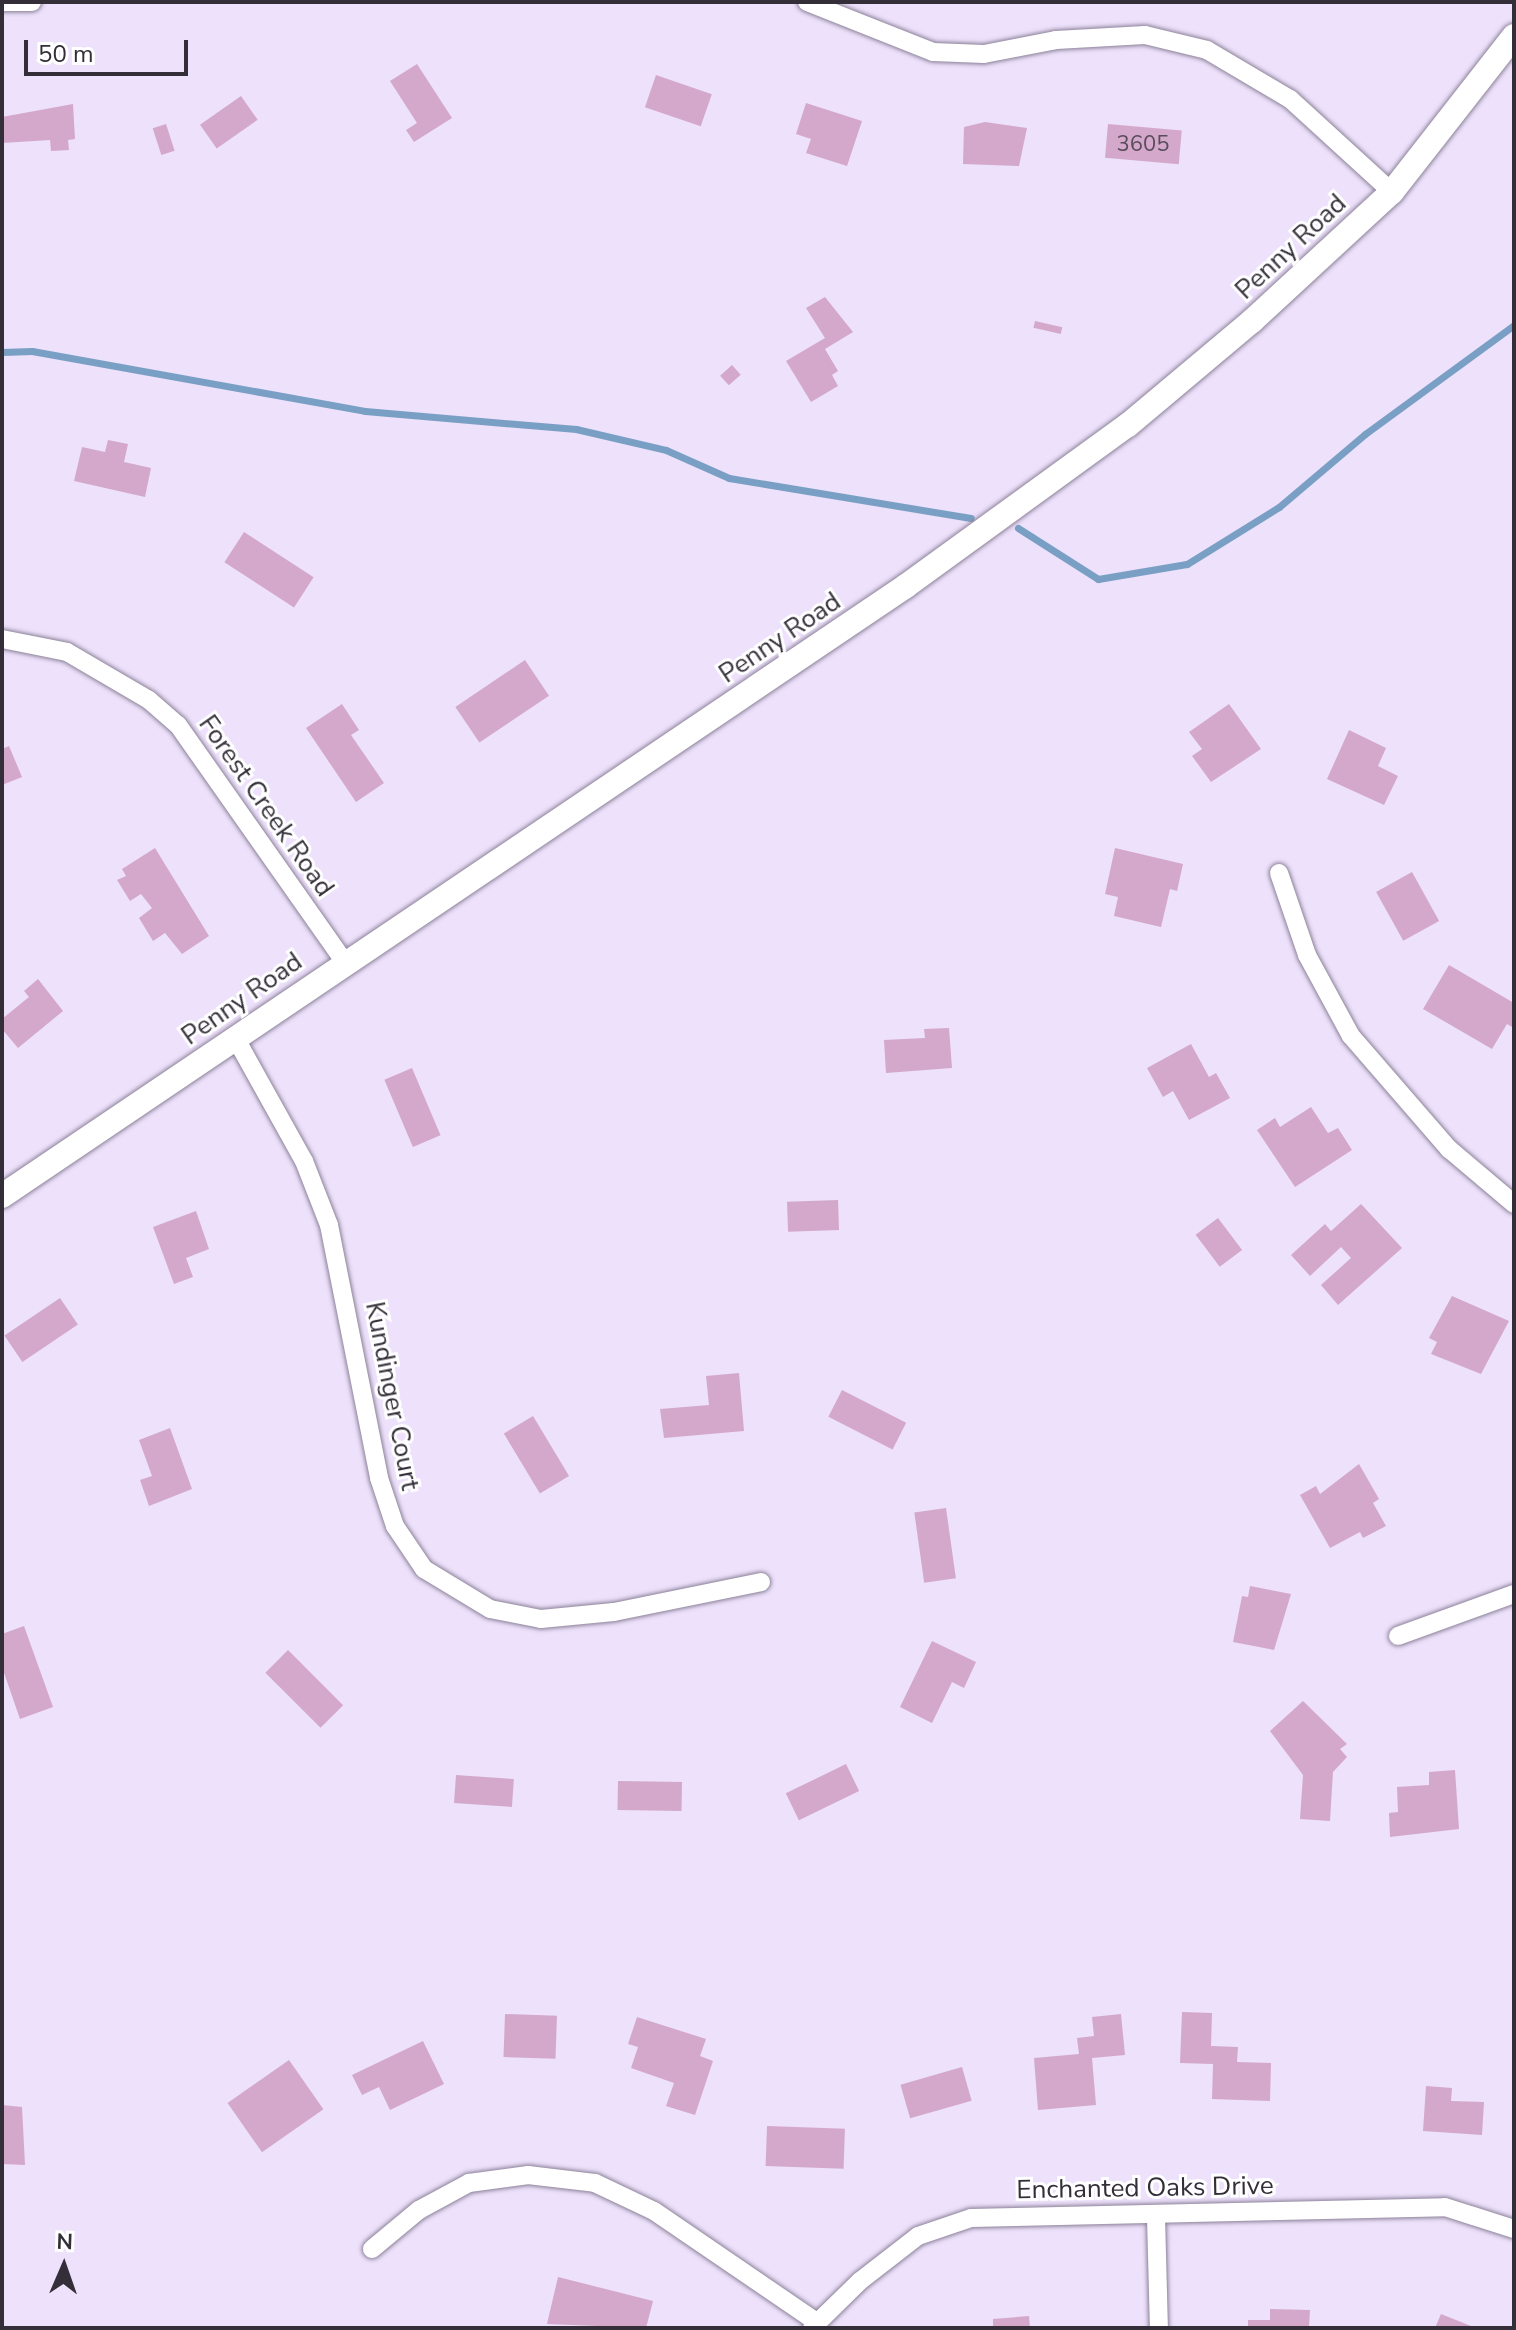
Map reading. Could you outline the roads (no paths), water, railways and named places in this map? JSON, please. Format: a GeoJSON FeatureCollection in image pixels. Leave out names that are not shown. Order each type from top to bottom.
{"type":"FeatureCollection","features":[{"type":"Feature","properties":{"kind":"street"},"geometry":{"type":"LineString","coordinates":[[2,2],[32,2]]}},
{"type":"Feature","properties":{"kind":"street"},"geometry":{"type":"LineString","coordinates":[[807,2],[933,52],[984,54],[1056,40],[1145,35],[1207,50],[1290,99],[1392,192]]}},
{"type":"Feature","properties":{"kind":"street","name":"Penny Road"},"geometry":{"type":"LineString","coordinates":[[2,1196],[995,523],[1175,386],[1392,192],[1514,36]]}},
{"type":"Feature","properties":{"kind":"street","name":"Forest Creek Road"},"geometry":{"type":"LineString","coordinates":[[2,639],[67,652],[149,700],[178,725],[345,963]]}},
{"type":"Feature","properties":{"kind":"street"},"geometry":{"type":"LineString","coordinates":[[1279,873],[1307,955],[1351,1036],[1449,1149],[1514,1204]]}},
{"type":"Feature","properties":{"kind":"street","name":"Kundinger Court"},"geometry":{"type":"LineString","coordinates":[[236,1039],[304,1161],[329,1225],[379,1478],[395,1526],[424,1569],[490,1609],[541,1619],[614,1612],[761,1582]]}},
{"type":"Feature","properties":{"kind":"street"},"geometry":{"type":"LineString","coordinates":[[1398,1636],[1514,1594]]}},
{"type":"Feature","properties":{"kind":"street"},"geometry":{"type":"LineString","coordinates":[[372,2249],[419,2210],[469,2183],[528,2175],[595,2183],[654,2211],[813,2324]]}},
{"type":"Feature","properties":{"kind":"street","name":"Enchanted Oaks Drive"},"geometry":{"type":"LineString","coordinates":[[813,2324],[918,2236],[971,2218],[1156,2217],[1445,2207],[1514,2229]]}},
{"type":"Feature","properties":{"kind":"street"},"geometry":{"type":"LineString","coordinates":[[1156,2217],[1159,2328]]}},
{"type":"Feature","properties":{"kind":"waterway"},"geometry":{"type":"LineString","coordinates":[[1018,528],[1098,579],[1187,564],[1279,507],[1365,434],[1514,325]]}},
{"type":"Feature","properties":{"kind":"waterway"},"geometry":{"type":"LineString","coordinates":[[2,352],[32,351],[365,411],[576,429],[666,450],[729,478],[971,518]]}}]}
